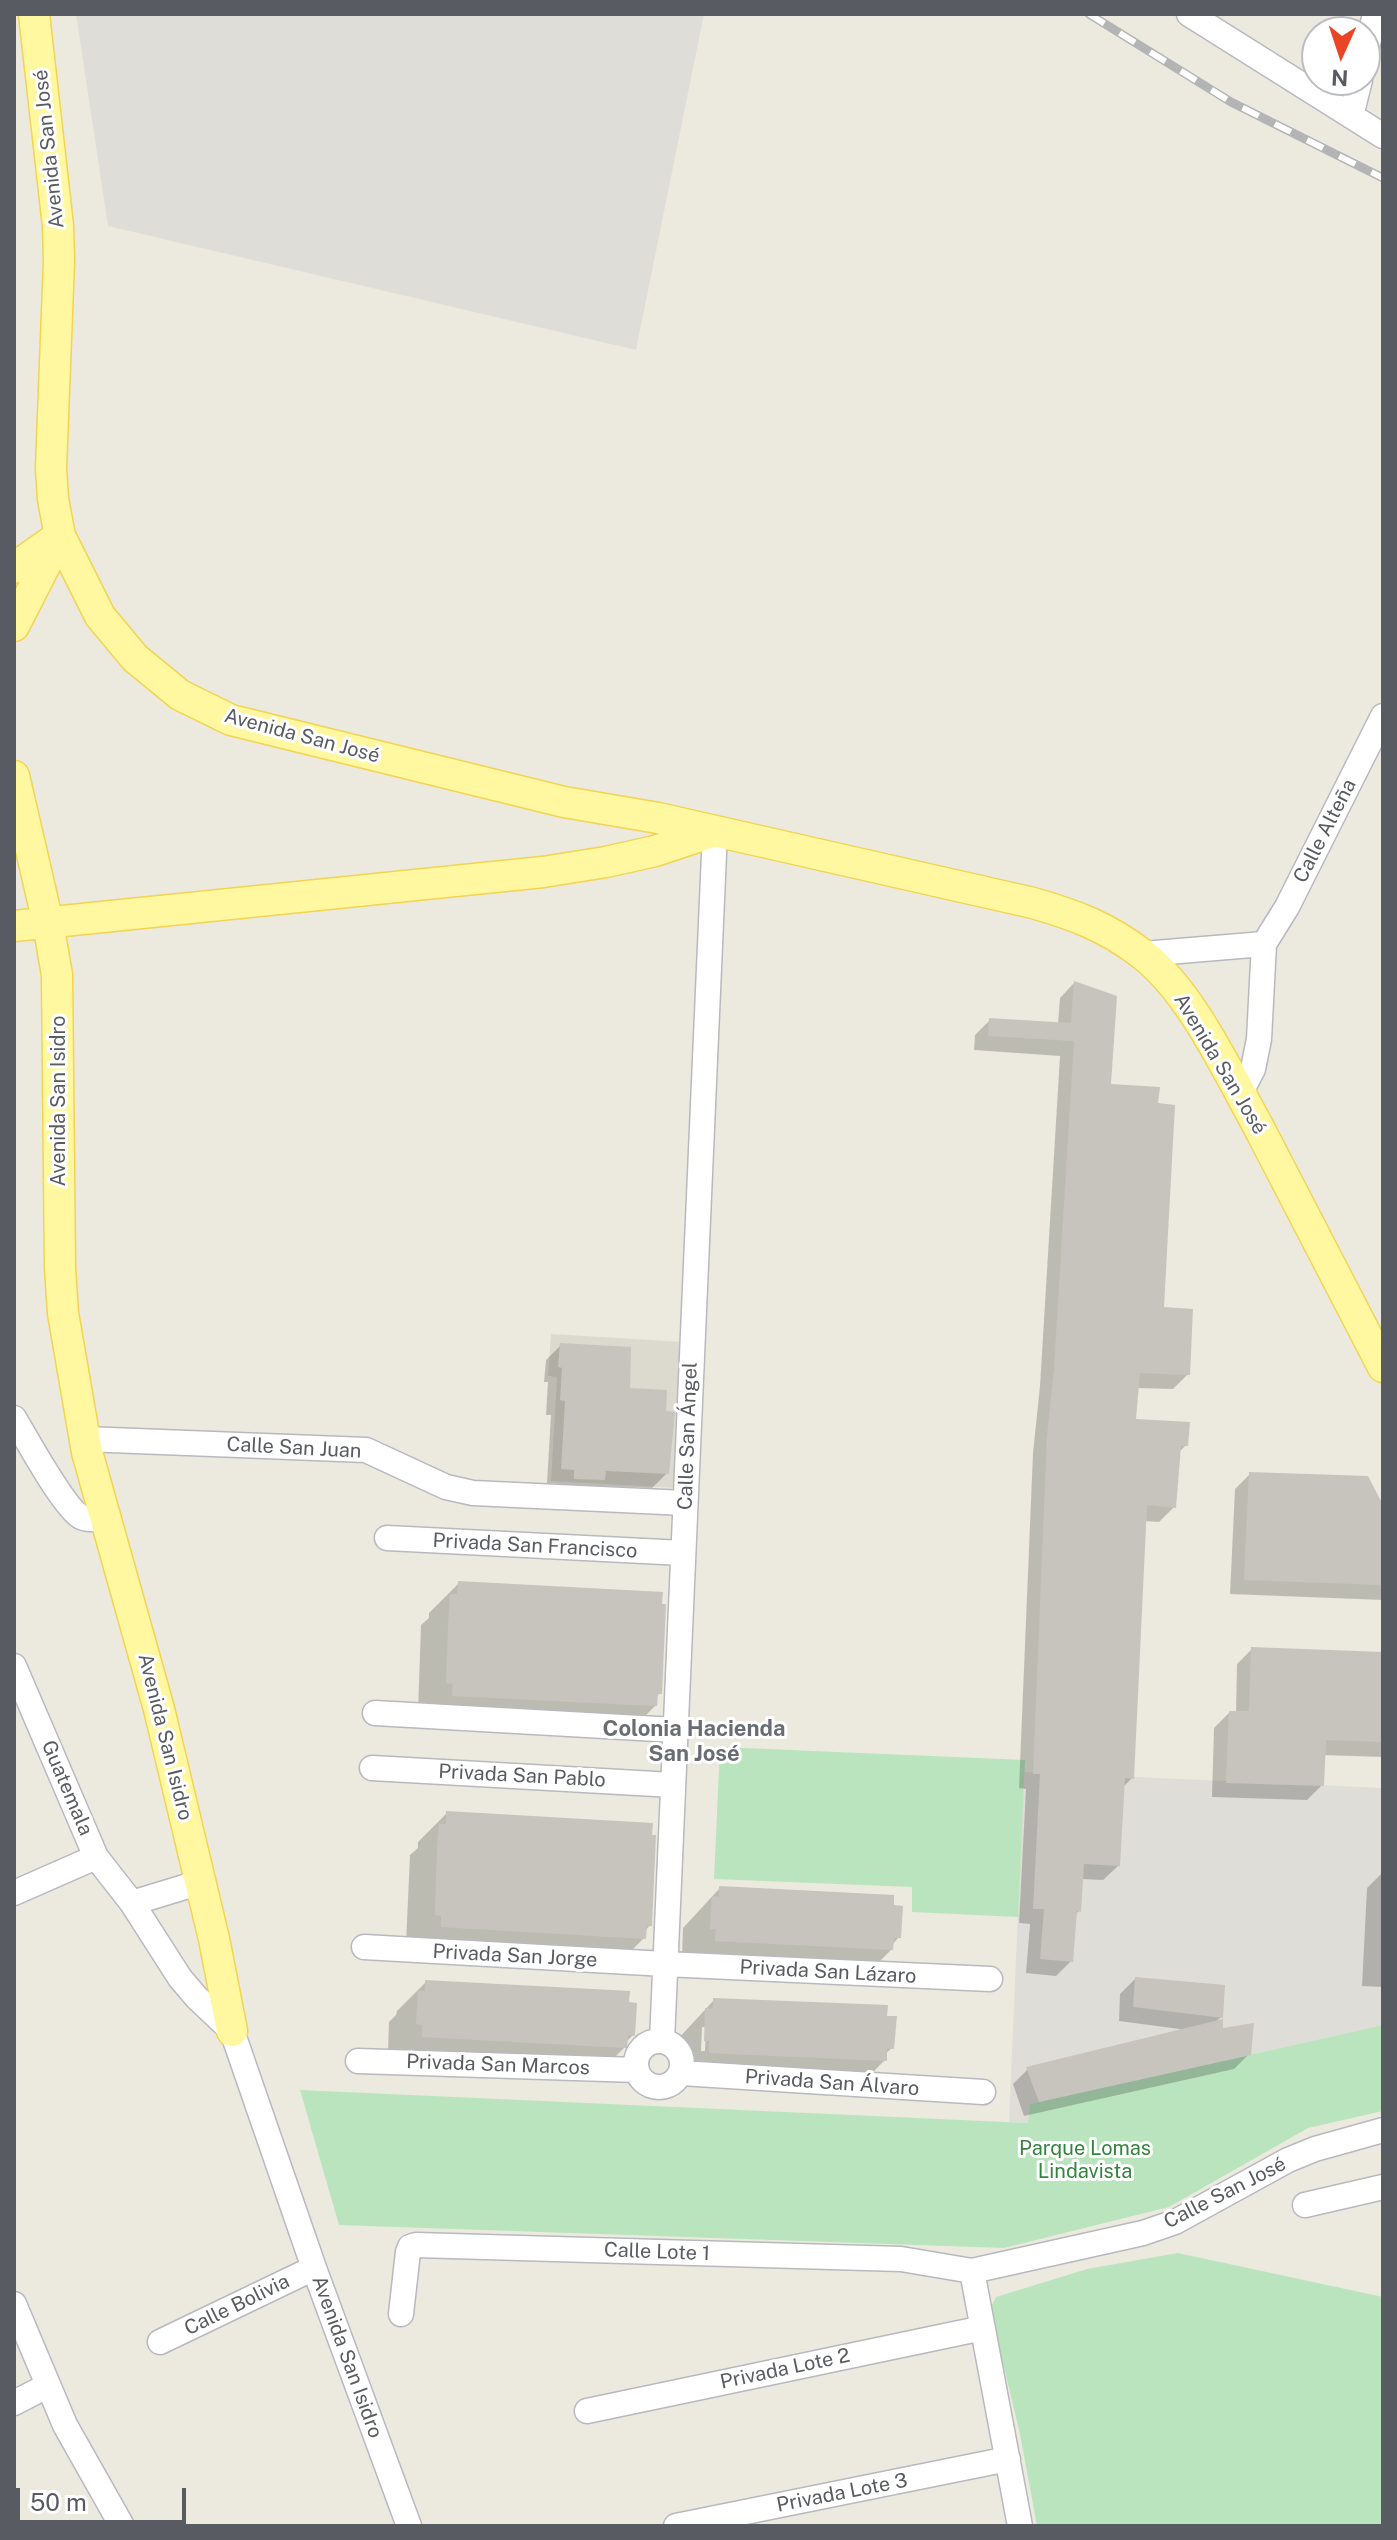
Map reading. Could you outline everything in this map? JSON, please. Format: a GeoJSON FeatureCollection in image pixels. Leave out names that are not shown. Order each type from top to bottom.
{"type":"FeatureCollection","features":[{"type":"Feature","properties":{"kind":"main road","name":"Avenida San José"},"geometry":{"type":"LineString","coordinates":[[34,14],[58,226],[51,468],[53,499],[60,536],[100,616],[135,658],[180,695],[231,720],[286,736],[564,802],[658,818],[1033,903],[1078,916],[1143,954],[1182,996],[1240,1094],[1383,1367]]}},
{"type":"Feature","properties":{"kind":"main road"},"geometry":{"type":"LineString","coordinates":[[14,568],[60,536]]}},
{"type":"Feature","properties":{"kind":"main road"},"geometry":{"type":"LineString","coordinates":[[14,626],[60,536]]}},
{"type":"Feature","properties":{"kind":"main road"},"geometry":{"type":"LineString","coordinates":[[14,776],[48,923]]}},
{"type":"Feature","properties":{"kind":"main road"},"geometry":{"type":"LineString","coordinates":[[14,926],[543,872],[655,851],[715,831]]}},
{"type":"Feature","properties":{"kind":"main road","name":"Avenida San Isidro"},"geometry":{"type":"LineString","coordinates":[[48,923],[57,975],[59,1017],[63,1313],[85,1439],[159,1709],[201,1882],[232,2031]]}},
{"type":"Feature","properties":{"kind":"street"},"geometry":{"type":"LineString","coordinates":[[1189,14],[1383,136]]}},
{"type":"Feature","properties":{"kind":"street"},"geometry":{"type":"LineString","coordinates":[[1351,116],[1356,96]]}},
{"type":"Feature","properties":{"kind":"street","name":"Calle Alteña"},"geometry":{"type":"LineString","coordinates":[[1240,1094],[1253,1069],[1259,1039],[1264,944],[1287,907],[1383,716]]}},
{"type":"Feature","properties":{"kind":"street","name":"Calle San Ángel"},"geometry":{"type":"LineString","coordinates":[[662,2041],[715,831]]}},
{"type":"Feature","properties":{"kind":"street"},"geometry":{"type":"LineString","coordinates":[[1143,954],[1264,944]]}},
{"type":"Feature","properties":{"kind":"street"},"geometry":{"type":"LineString","coordinates":[[14,1418],[78,1515],[89,1520],[106,1517]]}},
{"type":"Feature","properties":{"kind":"street","name":"Calle San Juan"},"geometry":{"type":"LineString","coordinates":[[85,1439],[366,1450],[446,1487],[473,1493],[685,1503]]}},
{"type":"Feature","properties":{"kind":"street","name":"Privada San Francisco"},"geometry":{"type":"LineString","coordinates":[[387,1538],[683,1553]]}},
{"type":"Feature","properties":{"kind":"street","name":"Guatemala"},"geometry":{"type":"LineString","coordinates":[[14,1666],[96,1857],[132,1903],[180,1978],[232,2031]]}},
{"type":"Feature","properties":{"kind":"street"},"geometry":{"type":"LineString","coordinates":[[375,1713],[675,1730]]}},
{"type":"Feature","properties":{"kind":"street","name":"Privada San Pablo"},"geometry":{"type":"LineString","coordinates":[[372,1768],[673,1785]]}},
{"type":"Feature","properties":{"kind":"street"},"geometry":{"type":"LineString","coordinates":[[14,1893],[96,1857]]}},
{"type":"Feature","properties":{"kind":"street"},"geometry":{"type":"LineString","coordinates":[[132,1903],[201,1882]]}},
{"type":"Feature","properties":{"kind":"street","name":"Privada San Jorge"},"geometry":{"type":"LineString","coordinates":[[364,1947],[665,1964]]}},
{"type":"Feature","properties":{"kind":"street","name":"Privada San Lázaro"},"geometry":{"type":"LineString","coordinates":[[665,1964],[990,1979]]}},
{"type":"Feature","properties":{"kind":"street","name":"Avenida San Isidro"},"geometry":{"type":"LineString","coordinates":[[232,2031],[314,2268],[409,2526]]}},
{"type":"Feature","properties":{"kind":"street"},"geometry":{"type":"LineString","coordinates":[[662,2041],[675,2047],[683,2066],[672,2084],[658,2087],[644,2082],[637,2070],[637,2057],[644,2046],[662,2041]]}},
{"type":"Feature","properties":{"kind":"street","name":"Privada San Marcos"},"geometry":{"type":"LineString","coordinates":[[358,2061],[637,2070]]}},
{"type":"Feature","properties":{"kind":"street","name":"Privada San Álvaro"},"geometry":{"type":"LineString","coordinates":[[681,2073],[983,2092]]}},
{"type":"Feature","properties":{"kind":"street","name":"Calle San José"},"geometry":{"type":"LineString","coordinates":[[972,2271],[1143,2233],[1175,2222],[1288,2160],[1383,2130]]}},
{"type":"Feature","properties":{"kind":"street"},"geometry":{"type":"LineString","coordinates":[[1305,2205],[1383,2187]]}},
{"type":"Feature","properties":{"kind":"street","name":"Calle Lote 1"},"geometry":{"type":"LineString","coordinates":[[401,2314],[408,2252],[410,2247],[416,2245],[901,2259],[972,2271]]}},
{"type":"Feature","properties":{"kind":"street","name":"Calle Bolivia"},"geometry":{"type":"LineString","coordinates":[[160,2342],[314,2268]]}},
{"type":"Feature","properties":{"kind":"street"},"geometry":{"type":"LineString","coordinates":[[972,2271],[1020,2526]]}},
{"type":"Feature","properties":{"kind":"street"},"geometry":{"type":"LineString","coordinates":[[14,2304],[65,2425],[122,2526]]}},
{"type":"Feature","properties":{"kind":"street","name":"Privada Lote 2"},"geometry":{"type":"LineString","coordinates":[[587,2411],[983,2328]]}},
{"type":"Feature","properties":{"kind":"street"},"geometry":{"type":"LineString","coordinates":[[14,2403],[47,2386]]}},
{"type":"Feature","properties":{"kind":"street","name":"Privada Lote 3"},"geometry":{"type":"LineString","coordinates":[[676,2526],[1008,2459]]}},
{"type":"Feature","properties":{"kind":"shaded area"},"geometry":{"type":"Polygon","coordinates":[[[76,14],[704,14],[636,350],[108,226],[76,14]]]}},
{"type":"Feature","properties":{"kind":"shaded area"},"geometry":{"type":"Polygon","coordinates":[[[551,1334],[684,1342],[676,1488],[551,1481],[557,1377],[548,1376],[551,1334]]]}},
{"type":"Feature","properties":{"kind":"shaded area"},"geometry":{"type":"Polygon","coordinates":[[[1024,1772],[1383,1788],[1383,2025],[1030,2104],[1029,2123],[1009,2122],[1024,1772]]]}},
{"type":"Feature","properties":{"kind":"green space"},"geometry":{"type":"Polygon","coordinates":[[[720,1747],[1025,1760],[1018,1917],[912,1912],[912,1887],[714,1879],[720,1747]]]}},
{"type":"Feature","properties":{"kind":"green space","name":"Parque Lomas Lindavista"},"geometry":{"type":"Polygon","coordinates":[[[1383,2025],[1383,2111],[1308,2128],[1169,2207],[1004,2248],[339,2225],[300,2090],[1028,2123],[1030,2104],[1383,2025]]]}},
{"type":"Feature","properties":{"kind":"green space"},"geometry":{"type":"Polygon","coordinates":[[[1178,2253],[1383,2297],[1383,2526],[1037,2526],[1020,2434],[992,2317],[996,2297],[1087,2269],[1178,2253]]]}},
{"type":"Feature","properties":{"kind":"building"},"geometry":{"type":"Polygon","coordinates":[[[1074,981],[1117,996],[1111,1084],[1160,1087],[1158,1103],[1175,1105],[1164,1307],[1193,1309],[1190,1375],[1140,1373],[1136,1419],[1190,1422],[1188,1446],[1181,1446],[1176,1508],[1147,1505],[1134,1779],[1125,1778],[1120,1866],[1084,1864],[1073,1962],[1040,1959],[1044,1909],[1033,1909],[1040,1774],[1033,1774],[1047,1437],[1074,1041],[988,1036],[989,1018],[1071,1023],[1074,981]]]}},
{"type":"Feature","properties":{"kind":"building"},"geometry":{"type":"Polygon","coordinates":[[[560,1343],[631,1347],[630,1388],[667,1390],[666,1411],[675,1412],[669,1474],[606,1471],[605,1480],[574,1479],[574,1470],[561,1469],[565,1401],[560,1400],[560,1343]]]}},
{"type":"Feature","properties":{"kind":"building"},"geometry":{"type":"Polygon","coordinates":[[[1249,1472],[1368,1476],[1383,1505],[1383,1585],[1244,1580],[1249,1472]]]}},
{"type":"Feature","properties":{"kind":"building"},"geometry":{"type":"Polygon","coordinates":[[[458,1581],[663,1592],[662,1604],[666,1604],[662,1694],[658,1694],[657,1706],[452,1696],[453,1684],[446,1683],[448,1627],[450,1594],[457,1594],[458,1581]]]}},
{"type":"Feature","properties":{"kind":"building"},"geometry":{"type":"Polygon","coordinates":[[[1251,1647],[1383,1652],[1383,1742],[1326,1740],[1324,1786],[1226,1783],[1229,1711],[1249,1711],[1251,1647]]]}},
{"type":"Feature","properties":{"kind":"building"},"geometry":{"type":"Polygon","coordinates":[[[446,1811],[653,1823],[652,1835],[656,1835],[652,1926],[647,1926],[646,1939],[441,1927],[441,1916],[435,1915],[437,1846],[439,1824],[446,1824],[446,1811]]]}},
{"type":"Feature","properties":{"kind":"building"},"geometry":{"type":"Polygon","coordinates":[[[719,1886],[894,1895],[894,1905],[903,1906],[901,1938],[894,1938],[893,1950],[715,1941],[716,1929],[710,1929],[712,1896],[719,1897],[719,1886]]]}},
{"type":"Feature","properties":{"kind":"building"},"geometry":{"type":"Polygon","coordinates":[[[1135,1977],[1225,1985],[1223,2018],[1133,2007],[1135,1977]]]}},
{"type":"Feature","properties":{"kind":"building"},"geometry":{"type":"Polygon","coordinates":[[[425,1980],[630,1991],[629,2002],[637,2003],[635,2036],[628,2035],[627,2048],[422,2037],[422,2025],[416,2024],[418,1991],[425,1991],[425,1980]]]}},
{"type":"Feature","properties":{"kind":"building"},"geometry":{"type":"Polygon","coordinates":[[[713,1998],[888,2005],[887,2016],[897,2016],[894,2049],[887,2048],[887,2061],[709,2053],[709,2041],[704,2041],[705,2008],[713,2009],[713,1998]]]}},
{"type":"Feature","properties":{"kind":"building"},"geometry":{"type":"Polygon","coordinates":[[[1223,2019],[1223,2028],[1254,2023],[1251,2055],[1039,2102],[1026,2067],[1223,2019]]]}},
{"type":"Feature","properties":{"kind":"railway"},"geometry":{"type":"LineString","coordinates":[[1089,14],[1231,102],[1383,178]]}},
{"type":"Feature","properties":{"kind":"district","name":"Colonia Hacienda San José"},"geometry":{"type":"Point","coordinates":[694,1742]}}]}
